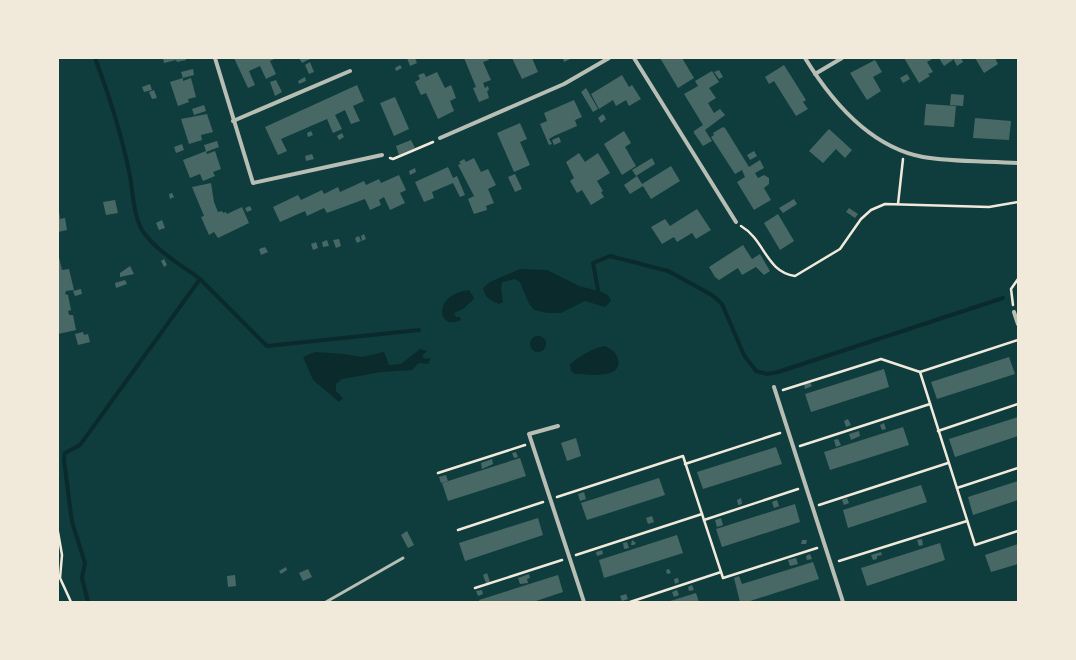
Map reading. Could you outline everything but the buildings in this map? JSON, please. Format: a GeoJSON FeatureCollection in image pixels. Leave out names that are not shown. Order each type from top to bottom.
{"type":"FeatureCollection","features":[{"type":"Feature","properties":{"kind":"street"},"geometry":{"type":"LineString","coordinates":[[215,58],[253,183],[382,155]]}},
{"type":"Feature","properties":{"kind":"street"},"geometry":{"type":"LineString","coordinates":[[440,138],[564,84],[609,58]]}},
{"type":"Feature","properties":{"kind":"street"},"geometry":{"type":"LineString","coordinates":[[634,58],[736,222]]}},
{"type":"Feature","properties":{"kind":"street"},"geometry":{"type":"LineString","coordinates":[[805,58],[843,111],[871,134],[904,152],[924,157],[1018,163]]}},
{"type":"Feature","properties":{"kind":"street"},"geometry":{"type":"LineString","coordinates":[[815,74],[842,58]]}},
{"type":"Feature","properties":{"kind":"street"},"geometry":{"type":"LineString","coordinates":[[233,121],[350,71]]}},
{"type":"Feature","properties":{"kind":"street"},"geometry":{"type":"LineString","coordinates":[[1014,312],[1018,324]]}},
{"type":"Feature","properties":{"kind":"street"},"geometry":{"type":"LineString","coordinates":[[774,387],[843,602]]}},
{"type":"Feature","properties":{"kind":"street"},"geometry":{"type":"LineString","coordinates":[[558,426],[529,434],[584,602]]}},
{"type":"Feature","properties":{"kind":"lane"},"geometry":{"type":"LineString","coordinates":[[326,602],[403,558]]}},
{"type":"Feature","properties":{"kind":"path"},"geometry":{"type":"LineString","coordinates":[[382,155],[393,159],[424,147],[440,138]]}},
{"type":"Feature","properties":{"kind":"path"},"geometry":{"type":"LineString","coordinates":[[898,204],[904,152]]}},
{"type":"Feature","properties":{"kind":"path"},"geometry":{"type":"LineString","coordinates":[[736,222],[751,232],[777,270],[786,275],[795,276],[840,249],[861,219],[871,210],[885,204],[989,207],[1018,202]]}},
{"type":"Feature","properties":{"kind":"path"},"geometry":{"type":"LineString","coordinates":[[1014,312],[1011,289],[1018,280]]}},
{"type":"Feature","properties":{"kind":"path"},"geometry":{"type":"LineString","coordinates":[[776,392],[881,359],[920,372],[1018,340]]}},
{"type":"Feature","properties":{"kind":"path"},"geometry":{"type":"LineString","coordinates":[[920,372],[975,545],[1018,531]]}},
{"type":"Feature","properties":{"kind":"path"},"geometry":{"type":"LineString","coordinates":[[794,448],[930,404]]}},
{"type":"Feature","properties":{"kind":"path"},"geometry":{"type":"LineString","coordinates":[[938,431],[1018,404]]}},
{"type":"Feature","properties":{"kind":"path"},"geometry":{"type":"LineString","coordinates":[[685,464],[788,430]]}},
{"type":"Feature","properties":{"kind":"path"},"geometry":{"type":"LineString","coordinates":[[438,473],[532,442]]}},
{"type":"Feature","properties":{"kind":"path"},"geometry":{"type":"LineString","coordinates":[[458,530],[683,456],[723,578],[825,545]]}},
{"type":"Feature","properties":{"kind":"path"},"geometry":{"type":"LineString","coordinates":[[812,506],[948,463]]}},
{"type":"Feature","properties":{"kind":"path"},"geometry":{"type":"LineString","coordinates":[[957,488],[1018,468]]}},
{"type":"Feature","properties":{"kind":"path"},"geometry":{"type":"LineString","coordinates":[[704,520],[806,487]]}},
{"type":"Feature","properties":{"kind":"path"},"geometry":{"type":"LineString","coordinates":[[475,588],[702,514]]}},
{"type":"Feature","properties":{"kind":"path"},"geometry":{"type":"LineString","coordinates":[[831,564],[967,521]]}},
{"type":"Feature","properties":{"kind":"path"},"geometry":{"type":"LineString","coordinates":[[58,532],[62,556],[60,578],[71,602]]}},
{"type":"Feature","properties":{"kind":"path"},"geometry":{"type":"LineString","coordinates":[[630,602],[721,572]]}},
{"type":"Feature","properties":{"kind":"water"},"geometry":{"type":"Polygon","coordinates":[[[520,269],[547,270],[579,286],[602,292],[608,295],[611,301],[605,307],[585,301],[561,313],[547,313],[534,310],[528,302],[520,282],[515,279],[502,282],[501,288],[503,302],[499,304],[487,296],[483,288],[490,282],[520,269]]]}},
{"type":"Feature","properties":{"kind":"water"},"geometry":{"type":"Polygon","coordinates":[[[469,290],[474,299],[463,309],[454,313],[456,317],[460,317],[461,320],[453,322],[447,321],[443,317],[442,311],[444,304],[449,298],[457,293],[469,290]]]}},
{"type":"Feature","properties":{"kind":"water"},"geometry":{"type":"Polygon","coordinates":[[[538,336],[544,338],[546,344],[544,350],[538,352],[532,350],[530,344],[532,338],[538,336]]]}},
{"type":"Feature","properties":{"kind":"water"},"geometry":{"type":"Polygon","coordinates":[[[605,346],[616,354],[618,366],[615,370],[610,373],[595,375],[575,374],[571,371],[570,364],[582,355],[591,350],[605,346]]]}},
{"type":"Feature","properties":{"kind":"water"},"geometry":{"type":"Polygon","coordinates":[[[420,349],[427,351],[422,356],[425,359],[431,358],[428,364],[419,363],[412,370],[381,372],[342,379],[336,384],[336,391],[343,398],[339,402],[313,380],[303,357],[315,352],[362,357],[384,352],[389,365],[401,364],[420,349]]]}},
{"type":"Feature","properties":{"kind":"waterway"},"geometry":{"type":"LineString","coordinates":[[88,602],[82,578],[85,563],[72,522],[64,460],[65,453],[80,445],[200,279],[170,258],[156,246],[140,227],[135,212],[130,178],[122,143],[110,100],[95,58]]}},
{"type":"Feature","properties":{"kind":"waterway"},"geometry":{"type":"LineString","coordinates":[[598,290],[593,263],[610,256],[668,271],[712,295],[722,304],[744,355],[756,371],[767,374],[778,372],[1003,298]]}},
{"type":"Feature","properties":{"kind":"waterway"},"geometry":{"type":"LineString","coordinates":[[200,279],[267,346],[419,330]]}}]}
